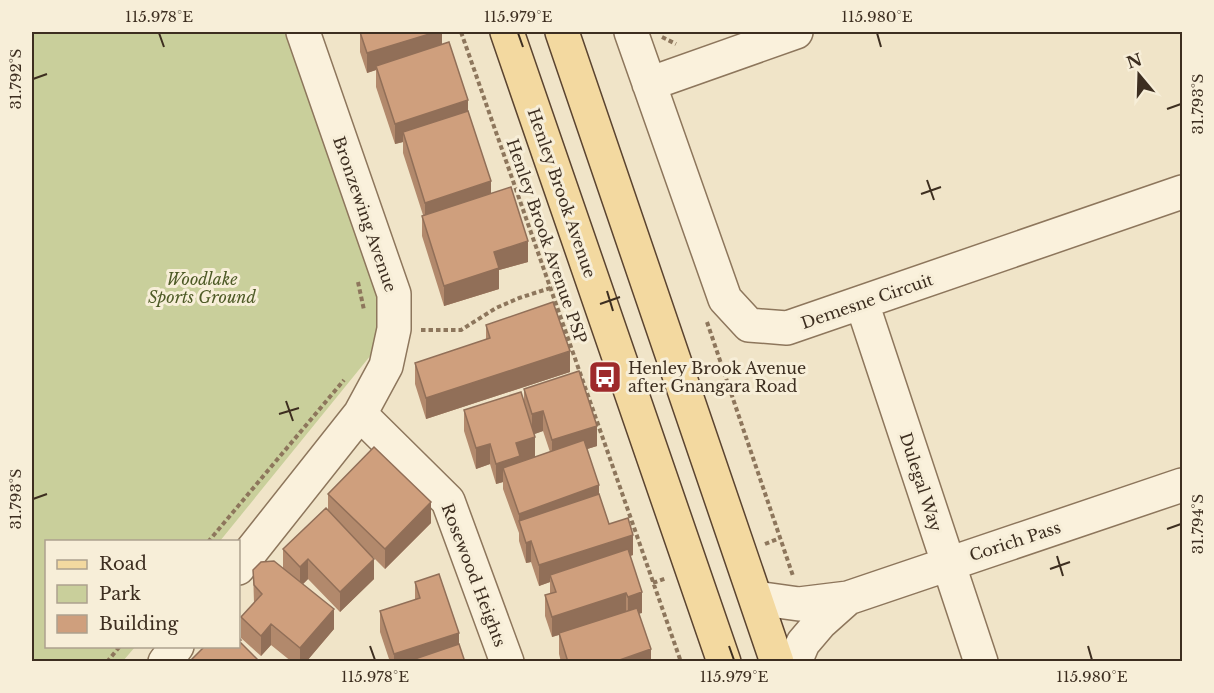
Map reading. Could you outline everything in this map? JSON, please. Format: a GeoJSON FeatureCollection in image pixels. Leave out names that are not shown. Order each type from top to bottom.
{"type":"FeatureCollection","features":[{"type":"Feature","properties":{"kind":"main road","name":"Henley Brook Avenue"},"geometry":{"type":"LineString","coordinates":[[507,32],[724,662]]}},
{"type":"Feature","properties":{"kind":"main road"},"geometry":{"type":"LineString","coordinates":[[562,32],[777,662]]}},
{"type":"Feature","properties":{"kind":"street","name":"Bronzewing Avenue"},"geometry":{"type":"LineString","coordinates":[[240,565],[360,414],[386,366],[380,324],[394,294],[303,32]]}},
{"type":"Feature","properties":{"kind":"street","name":"Demesne Circuit"},"geometry":{"type":"LineString","coordinates":[[631,32],[724,299],[748,325],[787,328],[1182,192]]}},
{"type":"Feature","properties":{"kind":"street"},"geometry":{"type":"LineString","coordinates":[[649,84],[796,32]]}},
{"type":"Feature","properties":{"kind":"street","name":"Dulegal Way"},"geometry":{"type":"LineString","coordinates":[[862,303],[981,662]]}},
{"type":"Feature","properties":{"kind":"street","name":"Rosewood Heights"},"geometry":{"type":"LineString","coordinates":[[360,414],[448,501],[507,662]]}},
{"type":"Feature","properties":{"kind":"street","name":"Corich Pass"},"geometry":{"type":"LineString","coordinates":[[756,598],[803,603],[848,598],[1182,485]]}},
{"type":"Feature","properties":{"kind":"street","name":"Corich Pass"},"geometry":{"type":"LineString","coordinates":[[795,662],[803,643],[820,623],[848,598]]}},
{"type":"Feature","properties":{"kind":"street"},"geometry":{"type":"LineString","coordinates":[[165,662],[176,648]]}},
{"type":"Feature","properties":{"kind":"path","name":"Henley Brook Avenue PSP"},"geometry":{"type":"LineString","coordinates":[[461,32],[681,662]]}},
{"type":"Feature","properties":{"kind":"path"},"geometry":{"type":"LineString","coordinates":[[357,280],[380,324],[461,330],[496,308],[551,288]]}},
{"type":"Feature","properties":{"kind":"path"},"geometry":{"type":"LineString","coordinates":[[706,319],[803,603]]}},
{"type":"Feature","properties":{"kind":"path"},"geometry":{"type":"LineString","coordinates":[[210,540],[348,375]]}},
{"type":"Feature","properties":{"kind":"path"},"geometry":{"type":"LineString","coordinates":[[107,662],[118,648]]}},
{"type":"Feature","properties":{"kind":"green space","name":"Woodlake Sports Ground"},"geometry":{"type":"Polygon","coordinates":[[[32,32],[295,32],[384,317],[375,350],[221,540],[45,540],[45,648],[134,648],[123,661],[32,661],[32,32]]]}},
{"type":"Feature","properties":{"kind":"building"},"geometry":{"type":"Polygon","coordinates":[[[360,32],[436,32],[367,53],[360,32]]]}},
{"type":"Feature","properties":{"kind":"building"},"geometry":{"type":"Polygon","coordinates":[[[449,42],[468,100],[395,124],[376,66],[449,42]]]}},
{"type":"Feature","properties":{"kind":"building"},"geometry":{"type":"Polygon","coordinates":[[[468,111],[491,181],[425,203],[403,132],[468,111]]]}},
{"type":"Feature","properties":{"kind":"building"},"geometry":{"type":"Polygon","coordinates":[[[511,187],[528,241],[494,252],[499,268],[444,286],[422,216],[511,187]]]}},
{"type":"Feature","properties":{"kind":"building"},"geometry":{"type":"Polygon","coordinates":[[[553,302],[570,351],[426,398],[415,363],[490,338],[486,325],[553,302]]]}},
{"type":"Feature","properties":{"kind":"building"},"geometry":{"type":"Polygon","coordinates":[[[579,371],[597,426],[552,440],[543,411],[532,414],[524,389],[579,371]]]}},
{"type":"Feature","properties":{"kind":"building"},"geometry":{"type":"Polygon","coordinates":[[[521,392],[535,437],[516,443],[520,456],[496,464],[490,444],[476,448],[464,410],[521,392]]]}},
{"type":"Feature","properties":{"kind":"building"},"geometry":{"type":"Polygon","coordinates":[[[584,440],[599,485],[519,514],[503,468],[584,440]]]}},
{"type":"Feature","properties":{"kind":"building"},"geometry":{"type":"Polygon","coordinates":[[[374,447],[431,502],[385,549],[328,494],[374,447]]]}},
{"type":"Feature","properties":{"kind":"building"},"geometry":{"type":"Polygon","coordinates":[[[599,494],[609,524],[628,518],[633,535],[539,565],[531,541],[526,543],[519,521],[599,494]]]}},
{"type":"Feature","properties":{"kind":"building"},"geometry":{"type":"Polygon","coordinates":[[[326,508],[374,559],[340,592],[308,559],[300,567],[283,549],[326,508]]]}},
{"type":"Feature","properties":{"kind":"building"},"geometry":{"type":"Polygon","coordinates":[[[628,549],[642,592],[628,597],[626,593],[552,617],[545,595],[556,592],[550,575],[628,549]]]}},
{"type":"Feature","properties":{"kind":"building"},"geometry":{"type":"Polygon","coordinates":[[[274,561],[334,609],[300,648],[271,624],[261,636],[241,617],[262,594],[254,585],[253,570],[261,562],[274,561]]]}},
{"type":"Feature","properties":{"kind":"building"},"geometry":{"type":"Polygon","coordinates":[[[439,574],[459,633],[394,654],[380,611],[420,598],[415,582],[439,574]]]}},
{"type":"Feature","properties":{"kind":"building"},"geometry":{"type":"Polygon","coordinates":[[[637,608],[651,649],[614,662],[568,662],[559,633],[637,608]]]}},
{"type":"Feature","properties":{"kind":"building"},"geometry":{"type":"Polygon","coordinates":[[[240,642],[260,662],[190,661],[203,648],[240,648],[240,642]]]}},
{"type":"Feature","properties":{"kind":"building"},"geometry":{"type":"Polygon","coordinates":[[[459,644],[465,662],[406,662],[459,644]]]}},
{"type":"Feature","properties":{"kind":"place","name":"Henley Brook Avenue after Gnangara Road"},"geometry":{"type":"Point","coordinates":[605,377]}}]}
